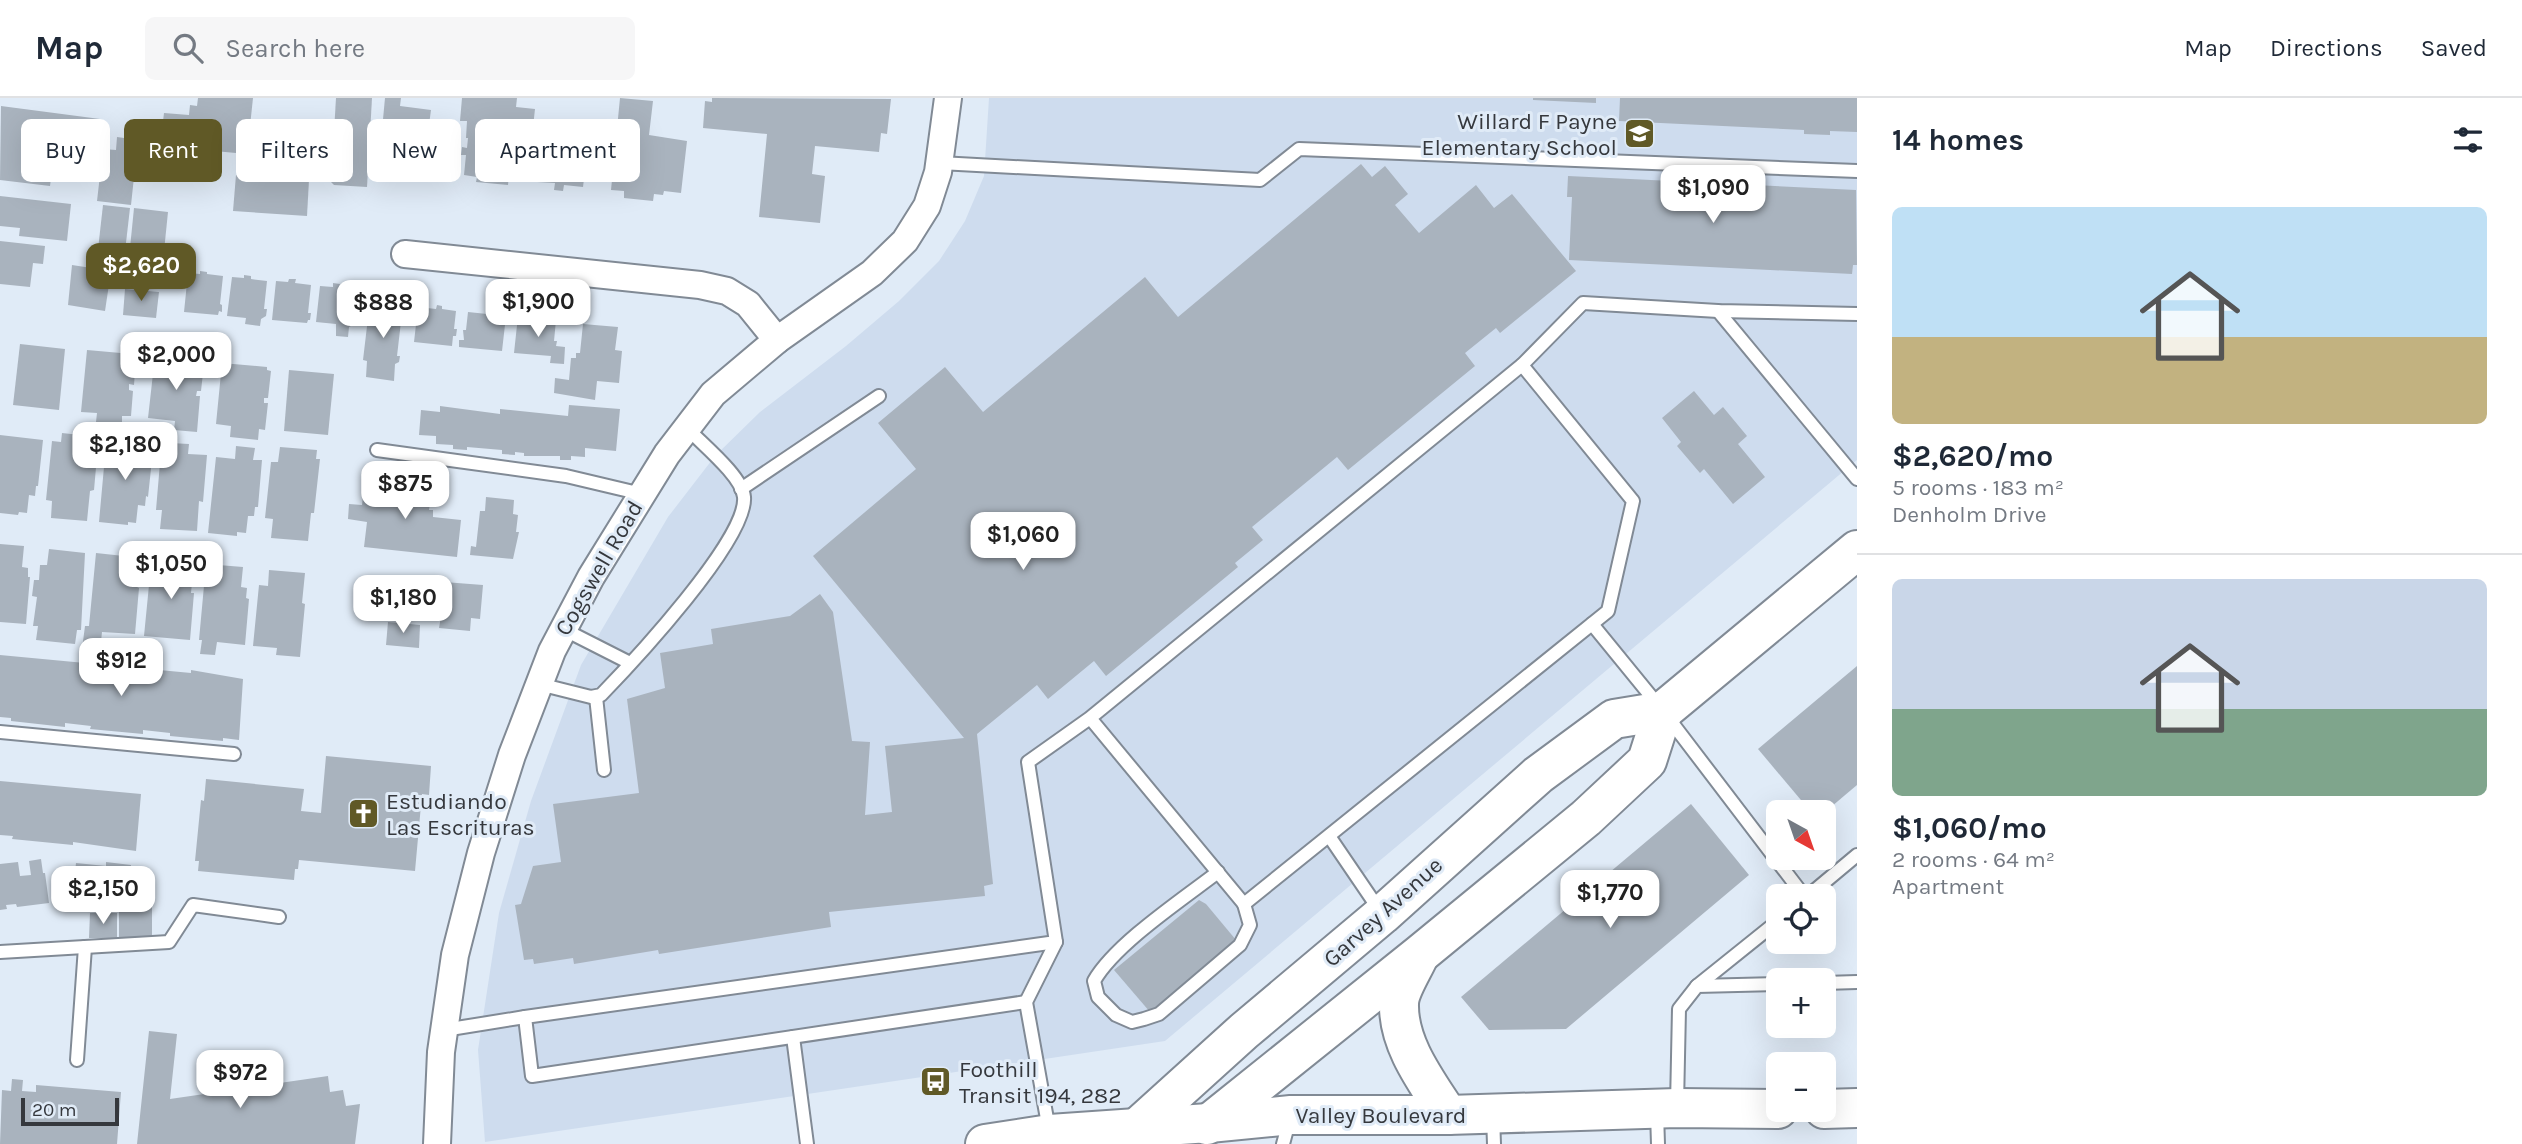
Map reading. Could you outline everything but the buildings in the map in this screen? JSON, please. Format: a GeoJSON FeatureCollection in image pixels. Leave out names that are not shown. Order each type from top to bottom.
{"type":"FeatureCollection","features":[{"type":"Feature","properties":{"kind":"main road"},"geometry":{"type":"LineString","coordinates":[[1199,1134],[1586,818],[1647,761],[1663,711],[1857,550]]}},
{"type":"Feature","properties":{"kind":"main road","name":"Garvey Avenue"},"geometry":{"type":"LineString","coordinates":[[1128,1136],[1244,1031],[1382,915],[1538,775],[1614,719],[1663,711]]}},
{"type":"Feature","properties":{"kind":"main road"},"geometry":{"type":"LineString","coordinates":[[1419,955],[1398,1002],[1403,1033],[1418,1067],[1448,1115]]}},
{"type":"Feature","properties":{"kind":"main road"},"geometry":{"type":"LineString","coordinates":[[1836,1109],[1857,1108]]}},
{"type":"Feature","properties":{"kind":"main road","name":"Valley Boulevard"},"geometry":{"type":"LineString","coordinates":[[985,1144],[1050,1134],[1199,1134],[1448,1115],[1494,1129],[1664,1120],[1766,1110]]}},
{"type":"Feature","properties":{"kind":"street","name":"Cogswell Road"},"geometry":{"type":"LineString","coordinates":[[438,1144],[440,1052],[455,955],[481,853],[512,755],[563,629],[590,577],[667,454],[713,394],[777,340],[872,273],[905,241],[927,206],[940,163],[948,98]]}},
{"type":"Feature","properties":{"kind":"street"},"geometry":{"type":"LineString","coordinates":[[405,254],[727,290],[748,304],[777,340]]}},
{"type":"Feature","properties":{"kind":"lane"},"geometry":{"type":"LineString","coordinates":[[940,163],[1260,180],[1299,149],[1857,171]]}},
{"type":"Feature","properties":{"kind":"lane"},"geometry":{"type":"LineString","coordinates":[[1050,1134],[1026,1002],[1056,942],[1028,762],[1090,718],[1522,365],[1583,303],[1857,314]]}},
{"type":"Feature","properties":{"kind":"lane"},"geometry":{"type":"LineString","coordinates":[[1718,310],[1857,479]]}},
{"type":"Feature","properties":{"kind":"lane"},"geometry":{"type":"LineString","coordinates":[[1244,904],[1608,611],[1633,501],[1522,365]]}},
{"type":"Feature","properties":{"kind":"lane"},"geometry":{"type":"LineString","coordinates":[[741,489],[879,396]]}},
{"type":"Feature","properties":{"kind":"lane"},"geometry":{"type":"LineString","coordinates":[[596,697],[677,611],[712,567],[741,515],[744,498],[740,482],[687,428]]}},
{"type":"Feature","properties":{"kind":"lane"},"geometry":{"type":"LineString","coordinates":[[377,450],[566,475],[642,495]]}},
{"type":"Feature","properties":{"kind":"lane"},"geometry":{"type":"LineString","coordinates":[[1592,624],[1797,884]]}},
{"type":"Feature","properties":{"kind":"lane"},"geometry":{"type":"LineString","coordinates":[[563,629],[630,663]]}},
{"type":"Feature","properties":{"kind":"lane"},"geometry":{"type":"LineString","coordinates":[[539,684],[596,697]]}},
{"type":"Feature","properties":{"kind":"lane"},"geometry":{"type":"LineString","coordinates":[[596,697],[604,770]]}},
{"type":"Feature","properties":{"kind":"lane"},"geometry":{"type":"LineString","coordinates":[[1090,718],[1244,904],[1250,926],[1240,945],[1159,1014],[1132,1022],[1116,1015],[1098,997],[1094,981],[1102,968],[1139,934],[1217,872]]}},
{"type":"Feature","properties":{"kind":"lane"},"geometry":{"type":"LineString","coordinates":[[0,732],[233,754]]}},
{"type":"Feature","properties":{"kind":"lane"},"geometry":{"type":"LineString","coordinates":[[1329,836],[1382,915]]}},
{"type":"Feature","properties":{"kind":"lane"},"geometry":{"type":"LineString","coordinates":[[1821,884],[1857,855]]}},
{"type":"Feature","properties":{"kind":"lane"},"geometry":{"type":"LineString","coordinates":[[0,952],[169,943],[193,905],[279,917]]}},
{"type":"Feature","properties":{"kind":"lane"},"geometry":{"type":"LineString","coordinates":[[1664,1120],[1679,1009],[1697,986],[1766,930]]}},
{"type":"Feature","properties":{"kind":"lane"},"geometry":{"type":"LineString","coordinates":[[444,1030],[1056,942]]}},
{"type":"Feature","properties":{"kind":"lane"},"geometry":{"type":"LineString","coordinates":[[77,1060],[85,947]]}},
{"type":"Feature","properties":{"kind":"lane"},"geometry":{"type":"LineString","coordinates":[[1836,983],[1857,982]]}},
{"type":"Feature","properties":{"kind":"lane"},"geometry":{"type":"LineString","coordinates":[[1697,986],[1766,984]]}},
{"type":"Feature","properties":{"kind":"lane"},"geometry":{"type":"LineString","coordinates":[[525,1017],[532,1076],[1026,1002]]}},
{"type":"Feature","properties":{"kind":"lane"},"geometry":{"type":"LineString","coordinates":[[793,1037],[807,1144]]}},
{"type":"Feature","properties":{"kind":"shaded area"},"geometry":{"type":"Polygon","coordinates":[[[989,98],[1857,98],[1857,460],[1165,1041],[485,1142],[478,1050],[499,913],[531,801],[581,665],[668,517],[715,456],[760,412],[899,301],[939,261],[965,221],[984,176],[989,98]]]}},
{"type":"Feature","properties":{"kind":"place","name":"Willard F Payne Elementary School"},"geometry":{"type":"Point","coordinates":[1640,134]}},
{"type":"Feature","properties":{"kind":"place","name":"Estudiando Las Escrituras"},"geometry":{"type":"Point","coordinates":[363,814]}},
{"type":"Feature","properties":{"kind":"place","name":"Foothill Transit 194, 282"},"geometry":{"type":"Point","coordinates":[936,1082]}}]}
